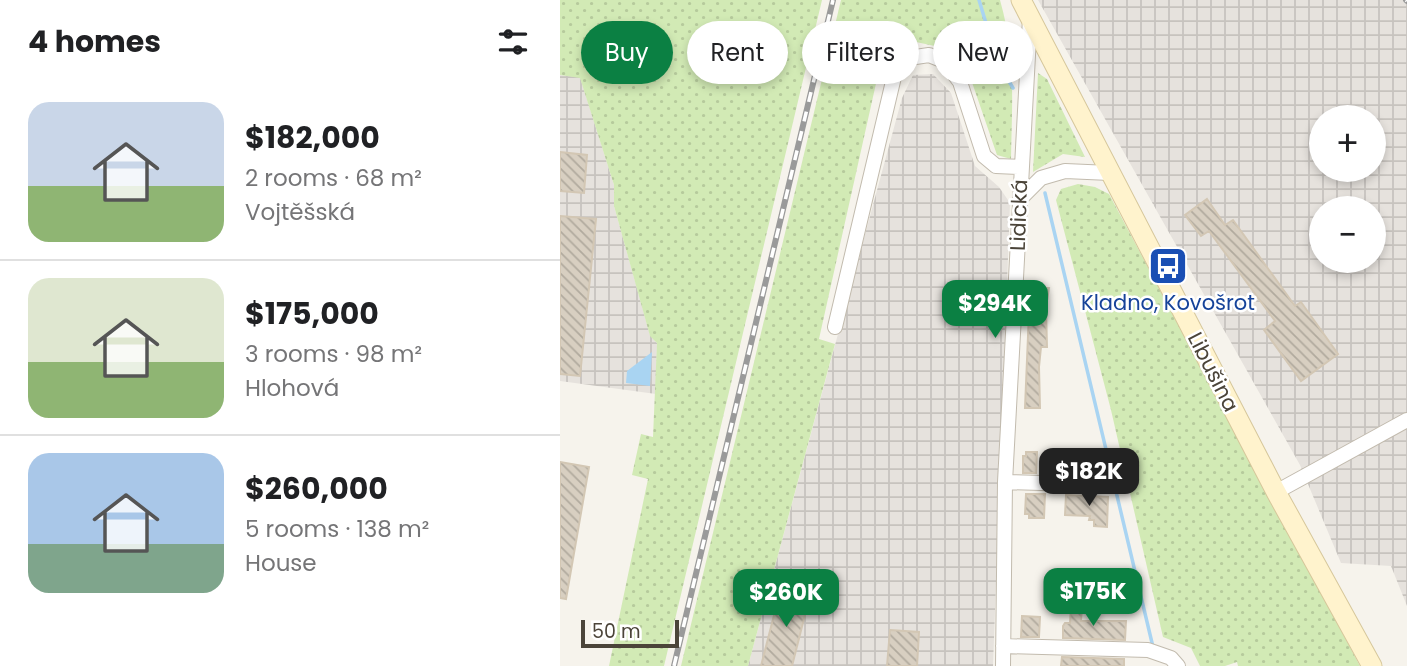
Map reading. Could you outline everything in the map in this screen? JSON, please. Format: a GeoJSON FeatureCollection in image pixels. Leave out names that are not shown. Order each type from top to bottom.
{"type":"FeatureCollection","features":[{"type":"Feature","properties":{"kind":"main road","name":"Libušina"},"geometry":{"type":"LineString","coordinates":[[1025,8],[1276,492],[1372,666]]}},
{"type":"Feature","properties":{"kind":"street","name":"Lidická"},"geometry":{"type":"LineString","coordinates":[[1003,666],[1005,482],[1020,199],[1025,8]]}},
{"type":"Feature","properties":{"kind":"street"},"geometry":{"type":"LineString","coordinates":[[835,327],[894,77],[909,58],[929,55],[944,61],[960,82],[984,156],[996,166],[1021,167]]}},
{"type":"Feature","properties":{"kind":"street"},"geometry":{"type":"LineString","coordinates":[[1020,199],[1041,178],[1065,171],[1110,173]]}},
{"type":"Feature","properties":{"kind":"street"},"geometry":{"type":"LineString","coordinates":[[1276,492],[1407,419]]}},
{"type":"Feature","properties":{"kind":"street"},"geometry":{"type":"LineString","coordinates":[[1005,482],[1109,485]]}},
{"type":"Feature","properties":{"kind":"street"},"geometry":{"type":"LineString","coordinates":[[1003,646],[1155,652],[1171,658],[1178,666]]}},
{"type":"Feature","properties":{"kind":"shaded area"},"geometry":{"type":"Polygon","coordinates":[[[1038,0],[1407,0],[1407,606],[1391,566],[1341,563],[1300,465],[1038,0]]]}},
{"type":"Feature","properties":{"kind":"shaded area"},"geometry":{"type":"Polygon","coordinates":[[[933,74],[933,84],[942,84],[951,93],[975,166],[999,187],[1010,203],[993,666],[748,666],[902,98],[909,84],[919,84],[919,75],[933,74]]]}},
{"type":"Feature","properties":{"kind":"shaded area"},"geometry":{"type":"Polygon","coordinates":[[[560,75],[580,77],[614,185],[614,206],[650,335],[657,343],[656,394],[560,381],[560,75]]]}},
{"type":"Feature","properties":{"kind":"green space"},"geometry":{"type":"Polygon","coordinates":[[[560,0],[822,0],[817,21],[802,21],[802,84],[664,666],[609,666],[648,479],[632,475],[641,434],[653,437],[657,343],[650,336],[614,206],[614,185],[582,84],[673,84],[673,21],[581,21],[581,81],[580,78],[560,75],[560,0]]]}},
{"type":"Feature","properties":{"kind":"green space"},"geometry":{"type":"Polygon","coordinates":[[[841,0],[1000,0],[1005,21],[933,21],[933,46],[919,43],[919,21],[836,21],[841,0]]]}},
{"type":"Feature","properties":{"kind":"green space"},"geometry":{"type":"Polygon","coordinates":[[[1038,73],[1047,79],[1085,157],[1063,154],[1033,172],[1038,73]]]}},
{"type":"Feature","properties":{"kind":"green space"},"geometry":{"type":"Polygon","coordinates":[[[821,84],[876,84],[819,339],[835,344],[748,666],[681,666],[821,84]]]}},
{"type":"Feature","properties":{"kind":"green space"},"geometry":{"type":"Polygon","coordinates":[[[973,84],[1012,84],[1011,159],[997,155],[973,84]]]}},
{"type":"Feature","properties":{"kind":"green space"},"geometry":{"type":"Polygon","coordinates":[[[1078,184],[1095,187],[1109,194],[1360,666],[1238,666],[1237,662],[1225,666],[1200,666],[1191,648],[1163,637],[1111,410],[1056,200],[1061,189],[1078,184]]]}},
{"type":"Feature","properties":{"kind":"water"},"geometry":{"type":"Polygon","coordinates":[[[652,352],[650,386],[626,383],[627,371],[652,352]]]}},
{"type":"Feature","properties":{"kind":"building"},"geometry":{"type":"Polygon","coordinates":[[[560,152],[587,155],[584,193],[560,191],[560,152]]]}},
{"type":"Feature","properties":{"kind":"building"},"geometry":{"type":"Polygon","coordinates":[[[1207,199],[1225,225],[1233,220],[1295,306],[1301,302],[1338,354],[1301,381],[1264,330],[1275,321],[1209,231],[1201,236],[1185,215],[1207,199]]]}},
{"type":"Feature","properties":{"kind":"building"},"geometry":{"type":"Polygon","coordinates":[[[560,216],[596,219],[580,376],[560,374],[560,216]]]}},
{"type":"Feature","properties":{"kind":"building"},"geometry":{"type":"Polygon","coordinates":[[[1030,288],[1049,288],[1046,307],[1047,347],[1041,347],[1039,367],[1040,408],[1025,408],[1030,288]]]}},
{"type":"Feature","properties":{"kind":"building"},"geometry":{"type":"Polygon","coordinates":[[[1026,452],[1037,452],[1036,473],[1023,473],[1023,456],[1026,456],[1026,452]]]}},
{"type":"Feature","properties":{"kind":"building"},"geometry":{"type":"Polygon","coordinates":[[[1068,459],[1083,460],[1083,464],[1099,464],[1098,475],[1067,474],[1068,459]]]}},
{"type":"Feature","properties":{"kind":"building"},"geometry":{"type":"Polygon","coordinates":[[[560,462],[589,467],[566,599],[560,598],[560,462]]]}},
{"type":"Feature","properties":{"kind":"building"},"geometry":{"type":"Polygon","coordinates":[[[1026,494],[1045,494],[1044,518],[1029,518],[1029,514],[1025,514],[1026,494]]]}},
{"type":"Feature","properties":{"kind":"building"},"geometry":{"type":"Polygon","coordinates":[[[1066,495],[1108,497],[1107,527],[1094,526],[1094,520],[1089,520],[1090,516],[1065,515],[1066,495]]]}},
{"type":"Feature","properties":{"kind":"building"},"geometry":{"type":"Polygon","coordinates":[[[781,588],[810,595],[792,666],[761,666],[781,588]]]}},
{"type":"Feature","properties":{"kind":"building"},"geometry":{"type":"Polygon","coordinates":[[[1071,607],[1082,607],[1081,621],[1126,621],[1125,640],[1063,638],[1063,626],[1070,623],[1071,607]]]}},
{"type":"Feature","properties":{"kind":"building"},"geometry":{"type":"Polygon","coordinates":[[[1022,616],[1040,617],[1039,637],[1021,637],[1022,616]]]}},
{"type":"Feature","properties":{"kind":"building"},"geometry":{"type":"Polygon","coordinates":[[[890,630],[919,632],[917,666],[887,666],[890,630]]]}},
{"type":"Feature","properties":{"kind":"building"},"geometry":{"type":"Polygon","coordinates":[[[1062,657],[1124,659],[1124,666],[1061,666],[1062,657]]]}},
{"type":"Feature","properties":{"kind":"waterway"},"geometry":{"type":"LineString","coordinates":[[979,0],[998,63],[1013,88]]}},
{"type":"Feature","properties":{"kind":"waterway"},"geometry":{"type":"LineString","coordinates":[[1045,193],[1153,647]]}},
{"type":"Feature","properties":{"kind":"railway"},"geometry":{"type":"LineString","coordinates":[[674,666],[833,0]]}},
{"type":"Feature","properties":{"kind":"place","name":"Kladno, Kovošrot"},"geometry":{"type":"Point","coordinates":[1168,266]}}]}
